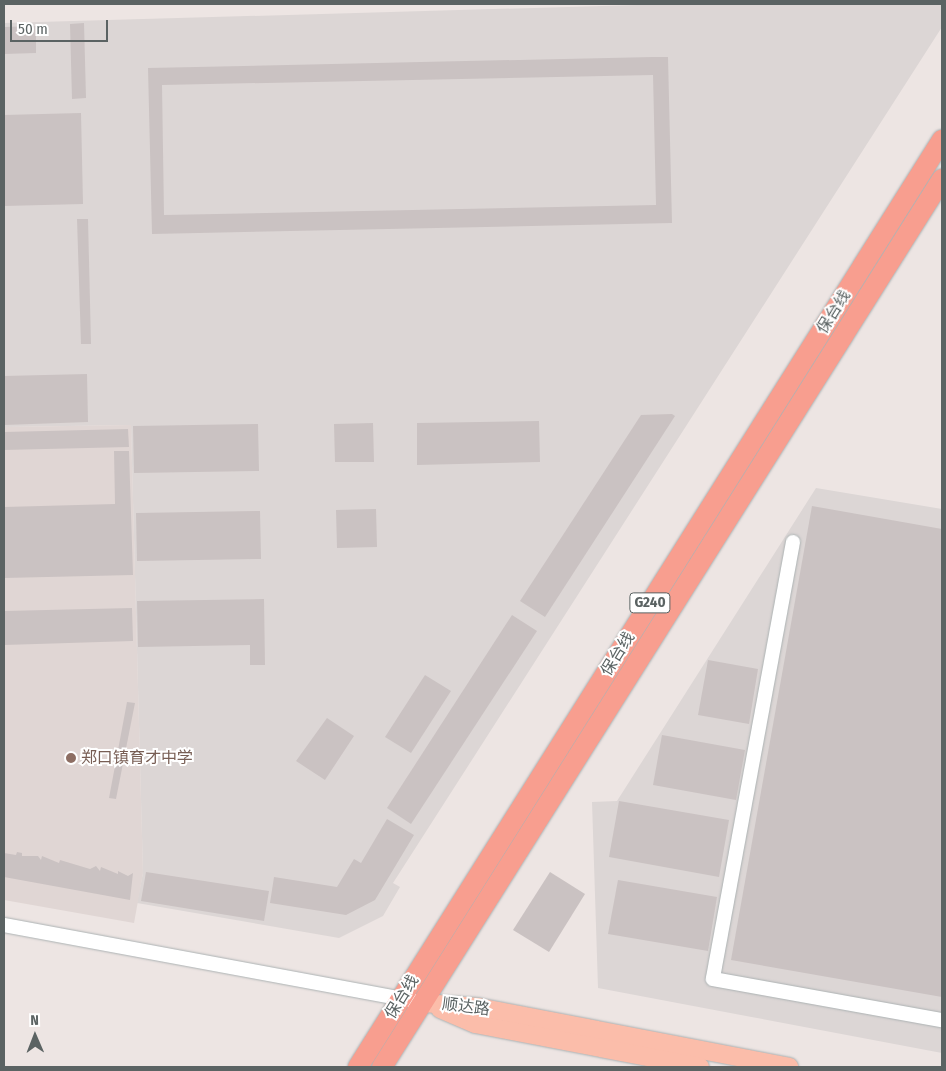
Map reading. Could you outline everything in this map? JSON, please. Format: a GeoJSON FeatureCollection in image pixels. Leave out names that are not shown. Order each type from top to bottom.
{"type":"FeatureCollection","features":[{"type":"Feature","properties":{"kind":"highway","name":"保台线"},"geometry":{"type":"LineString","coordinates":[[358,1067],[942,140]]}},
{"type":"Feature","properties":{"kind":"highway","name":"保台线"},"geometry":{"type":"LineString","coordinates":[[382,1067],[942,179]]}},
{"type":"Feature","properties":{"kind":"main road","name":"顺达路"},"geometry":{"type":"LineString","coordinates":[[423,1003],[475,1024],[700,1067]]}},
{"type":"Feature","properties":{"kind":"main road","name":"顺达路"},"geometry":{"type":"LineString","coordinates":[[423,1003],[478,1007],[789,1067]]}},
{"type":"Feature","properties":{"kind":"street"},"geometry":{"type":"LineString","coordinates":[[793,542],[713,979],[942,1020]]}},
{"type":"Feature","properties":{"kind":"street"},"geometry":{"type":"LineString","coordinates":[[4,925],[423,1003]]}},
{"type":"Feature","properties":{"kind":"shaded area"},"geometry":{"type":"Polygon","coordinates":[[[671,4],[942,4],[942,27],[393,883],[400,887],[383,916],[339,938],[137,903],[143,873],[131,425],[4,427],[4,23],[671,4]]]}},
{"type":"Feature","properties":{"kind":"shaded area","name":"郑口镇育才中学"},"geometry":{"type":"Polygon","coordinates":[[[131,425],[143,873],[134,923],[4,900],[4,427],[131,425]]]}},
{"type":"Feature","properties":{"kind":"shaded area"},"geometry":{"type":"Polygon","coordinates":[[[816,488],[942,509],[942,1053],[598,988],[592,802],[617,801],[816,488]]]}},
{"type":"Feature","properties":{"kind":"building"},"geometry":{"type":"Polygon","coordinates":[[[84,23],[86,98],[72,99],[70,24],[84,23]]]}},
{"type":"Feature","properties":{"kind":"building"},"geometry":{"type":"Polygon","coordinates":[[[36,26],[36,53],[4,54],[4,27],[36,26]]]}},
{"type":"Feature","properties":{"kind":"building"},"geometry":{"type":"Polygon","coordinates":[[[668,57],[672,223],[152,234],[148,68],[668,57]],[[653,75],[162,85],[164,215],[656,205],[653,75]]]}},
{"type":"Feature","properties":{"kind":"building"},"geometry":{"type":"Polygon","coordinates":[[[81,113],[83,204],[4,206],[4,115],[81,113]]]}},
{"type":"Feature","properties":{"kind":"building"},"geometry":{"type":"Polygon","coordinates":[[[77,219],[88,219],[91,344],[81,344],[77,219]]]}},
{"type":"Feature","properties":{"kind":"building"},"geometry":{"type":"Polygon","coordinates":[[[87,374],[88,422],[4,425],[4,376],[87,374]]]}},
{"type":"Feature","properties":{"kind":"building"},"geometry":{"type":"Polygon","coordinates":[[[672,414],[675,416],[545,617],[520,601],[641,415],[672,414]]]}},
{"type":"Feature","properties":{"kind":"building"},"geometry":{"type":"Polygon","coordinates":[[[539,421],[540,462],[417,465],[417,423],[539,421]]]}},
{"type":"Feature","properties":{"kind":"building"},"geometry":{"type":"Polygon","coordinates":[[[373,423],[374,462],[335,462],[334,424],[373,423]]]}},
{"type":"Feature","properties":{"kind":"building"},"geometry":{"type":"Polygon","coordinates":[[[258,424],[259,471],[134,473],[133,426],[258,424]]]}},
{"type":"Feature","properties":{"kind":"building"},"geometry":{"type":"Polygon","coordinates":[[[128,429],[129,447],[4,450],[4,432],[128,429]]]}},
{"type":"Feature","properties":{"kind":"building"},"geometry":{"type":"Polygon","coordinates":[[[114,451],[129,451],[133,575],[4,578],[4,507],[115,504],[114,451]]]}},
{"type":"Feature","properties":{"kind":"building"},"geometry":{"type":"Polygon","coordinates":[[[812,506],[942,529],[942,997],[731,960],[812,506]]]}},
{"type":"Feature","properties":{"kind":"building"},"geometry":{"type":"Polygon","coordinates":[[[376,509],[377,547],[337,548],[336,510],[376,509]]]}},
{"type":"Feature","properties":{"kind":"building"},"geometry":{"type":"Polygon","coordinates":[[[260,511],[261,559],[137,561],[136,513],[260,511]]]}},
{"type":"Feature","properties":{"kind":"building"},"geometry":{"type":"Polygon","coordinates":[[[264,599],[265,665],[250,665],[250,645],[138,647],[137,601],[264,599]]]}},
{"type":"Feature","properties":{"kind":"building"},"geometry":{"type":"Polygon","coordinates":[[[132,608],[133,641],[4,645],[4,611],[132,608]]]}},
{"type":"Feature","properties":{"kind":"building"},"geometry":{"type":"Polygon","coordinates":[[[512,615],[537,631],[411,824],[387,808],[512,615]]]}},
{"type":"Feature","properties":{"kind":"building"},"geometry":{"type":"Polygon","coordinates":[[[708,660],[758,669],[749,724],[698,715],[708,660]]]}},
{"type":"Feature","properties":{"kind":"building"},"geometry":{"type":"Polygon","coordinates":[[[425,675],[451,691],[411,753],[385,737],[425,675]]]}},
{"type":"Feature","properties":{"kind":"building"},"geometry":{"type":"Polygon","coordinates":[[[127,702],[135,703],[116,799],[109,798],[127,702]]]}},
{"type":"Feature","properties":{"kind":"building"},"geometry":{"type":"Polygon","coordinates":[[[327,718],[354,736],[325,780],[296,761],[327,718]]]}},
{"type":"Feature","properties":{"kind":"building"},"geometry":{"type":"Polygon","coordinates":[[[662,735],[745,750],[736,800],[653,785],[662,735]]]}},
{"type":"Feature","properties":{"kind":"building"},"geometry":{"type":"Polygon","coordinates":[[[619,801],[729,820],[719,877],[609,857],[619,801]]]}},
{"type":"Feature","properties":{"kind":"building"},"geometry":{"type":"Polygon","coordinates":[[[387,819],[414,835],[375,900],[346,915],[270,903],[274,877],[337,887],[354,859],[361,863],[387,819]]]}},
{"type":"Feature","properties":{"kind":"building"},"geometry":{"type":"Polygon","coordinates":[[[17,852],[22,853],[22,856],[38,856],[41,860],[42,856],[59,863],[60,860],[90,869],[96,866],[100,871],[101,867],[118,874],[118,871],[128,876],[133,873],[130,900],[4,877],[4,853],[16,855],[17,852]]]}},
{"type":"Feature","properties":{"kind":"building"},"geometry":{"type":"Polygon","coordinates":[[[146,872],[269,891],[264,921],[141,901],[146,872]]]}},
{"type":"Feature","properties":{"kind":"building"},"geometry":{"type":"Polygon","coordinates":[[[550,872],[585,894],[549,952],[513,930],[550,872]]]}},
{"type":"Feature","properties":{"kind":"building"},"geometry":{"type":"Polygon","coordinates":[[[618,880],[717,897],[708,951],[608,934],[618,880]]]}},
{"type":"Feature","properties":{"kind":"place","name":"郑口镇育才中学"},"geometry":{"type":"Point","coordinates":[71,758]}}]}
